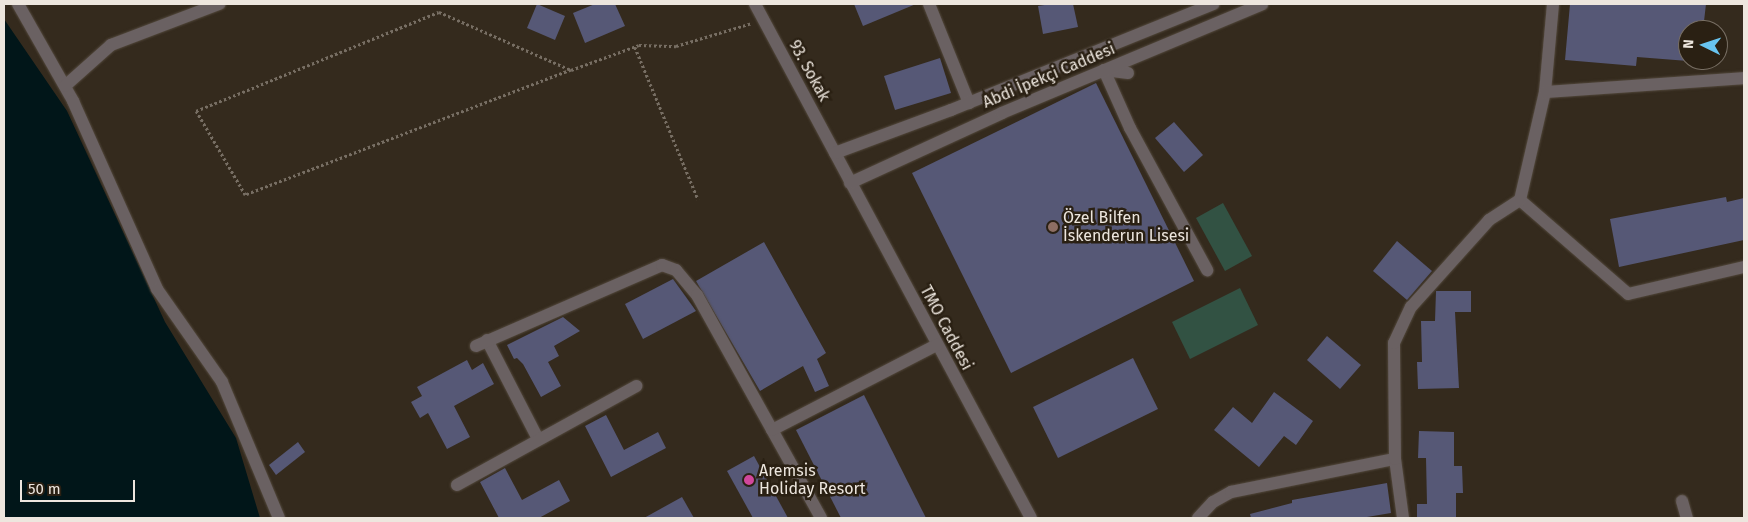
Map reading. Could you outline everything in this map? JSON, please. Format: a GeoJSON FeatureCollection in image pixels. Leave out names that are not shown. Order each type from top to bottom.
{"type":"FeatureCollection","features":[{"type":"Feature","properties":{"kind":"street"},"geometry":{"type":"LineString","coordinates":[[18,4],[64,86],[108,174],[157,289],[222,382],[279,518]]}},
{"type":"Feature","properties":{"kind":"street"},"geometry":{"type":"LineString","coordinates":[[64,86],[111,45],[219,4]]}},
{"type":"Feature","properties":{"kind":"street","name":"93. Sokak"},"geometry":{"type":"LineString","coordinates":[[756,4],[835,153]]}},
{"type":"Feature","properties":{"kind":"street"},"geometry":{"type":"LineString","coordinates":[[929,4],[969,103]]}},
{"type":"Feature","properties":{"kind":"street","name":"Abdi İpekçi Caddesi"},"geometry":{"type":"LineString","coordinates":[[835,153],[969,103],[1213,4]]}},
{"type":"Feature","properties":{"kind":"street","name":"Abdi İpekçi Caddesi"},"geometry":{"type":"LineString","coordinates":[[850,183],[1104,70],[1262,4]]}},
{"type":"Feature","properties":{"kind":"street"},"geometry":{"type":"LineString","coordinates":[[1403,518],[1395,459],[1394,343],[1411,307],[1489,220],[1520,200],[1545,92],[1553,4]]}},
{"type":"Feature","properties":{"kind":"street"},"geometry":{"type":"LineString","coordinates":[[1104,70],[1128,73]]}},
{"type":"Feature","properties":{"kind":"street"},"geometry":{"type":"LineString","coordinates":[[1104,70],[1130,128],[1207,270]]}},
{"type":"Feature","properties":{"kind":"street"},"geometry":{"type":"LineString","coordinates":[[1545,92],[1744,78]]}},
{"type":"Feature","properties":{"kind":"street","name":"TMO Caddesi"},"geometry":{"type":"LineString","coordinates":[[835,153],[1031,518]]}},
{"type":"Feature","properties":{"kind":"street"},"geometry":{"type":"LineString","coordinates":[[1520,200],[1628,294],[1744,267]]}},
{"type":"Feature","properties":{"kind":"street"},"geometry":{"type":"LineString","coordinates":[[538,439],[481,343],[662,265],[676,270],[697,296],[821,518]]}},
{"type":"Feature","properties":{"kind":"street"},"geometry":{"type":"LineString","coordinates":[[772,430],[937,345]]}},
{"type":"Feature","properties":{"kind":"street"},"geometry":{"type":"LineString","coordinates":[[457,485],[636,386]]}},
{"type":"Feature","properties":{"kind":"street"},"geometry":{"type":"LineString","coordinates":[[1198,518],[1213,502],[1231,492],[1395,459]]}},
{"type":"Feature","properties":{"kind":"street"},"geometry":{"type":"LineString","coordinates":[[1682,501],[1688,518]]}},
{"type":"Feature","properties":{"kind":"path"},"geometry":{"type":"LineString","coordinates":[[571,70],[440,12],[196,111],[245,195],[635,47],[676,46],[763,20]]}},
{"type":"Feature","properties":{"kind":"path"},"geometry":{"type":"LineString","coordinates":[[635,47],[698,199]]}},
{"type":"Feature","properties":{"kind":"green space"},"geometry":{"type":"Polygon","coordinates":[[[1223,203],[1252,256],[1225,271],[1196,218],[1223,203]]]}},
{"type":"Feature","properties":{"kind":"green space"},"geometry":{"type":"Polygon","coordinates":[[[1240,288],[1258,325],[1190,359],[1172,322],[1240,288]]]}},
{"type":"Feature","properties":{"kind":"shaded area"},"geometry":{"type":"Polygon","coordinates":[[[4,19],[67,111],[165,322],[236,438],[260,518],[4,518],[4,19]]]}},
{"type":"Feature","properties":{"kind":"building"},"geometry":{"type":"Polygon","coordinates":[[[537,4],[565,16],[555,40],[527,28],[537,4]]]}},
{"type":"Feature","properties":{"kind":"building"},"geometry":{"type":"Polygon","coordinates":[[[595,4],[615,4],[625,26],[585,43],[573,13],[595,4]]]}},
{"type":"Feature","properties":{"kind":"building"},"geometry":{"type":"Polygon","coordinates":[[[854,4],[916,4],[863,26],[854,4]]]}},
{"type":"Feature","properties":{"kind":"building"},"geometry":{"type":"Polygon","coordinates":[[[1073,4],[1078,27],[1043,34],[1038,6],[1073,4]]]}},
{"type":"Feature","properties":{"kind":"building"},"geometry":{"type":"Polygon","coordinates":[[[1570,4],[1706,4],[1704,20],[1678,20],[1678,60],[1637,57],[1636,66],[1565,60],[1570,4]]]}},
{"type":"Feature","properties":{"kind":"building"},"geometry":{"type":"Polygon","coordinates":[[[940,58],[951,93],[895,110],[884,76],[940,58]]]}},
{"type":"Feature","properties":{"kind":"building","name":"Özel Bilfen İskenderun Lisesi"},"geometry":{"type":"Polygon","coordinates":[[[1096,83],[1194,281],[1011,373],[912,173],[1096,83]]]}},
{"type":"Feature","properties":{"kind":"building"},"geometry":{"type":"Polygon","coordinates":[[[1174,122],[1203,155],[1184,172],[1155,138],[1174,122]]]}},
{"type":"Feature","properties":{"kind":"building"},"geometry":{"type":"Polygon","coordinates":[[[1726,197],[1727,202],[1744,198],[1744,240],[1619,267],[1610,219],[1726,197]]]}},
{"type":"Feature","properties":{"kind":"building"},"geometry":{"type":"Polygon","coordinates":[[[1397,241],[1432,271],[1407,300],[1373,271],[1397,241]]]}},
{"type":"Feature","properties":{"kind":"building"},"geometry":{"type":"Polygon","coordinates":[[[764,242],[826,353],[817,359],[829,386],[815,392],[803,366],[760,391],[696,281],[764,242]]]}},
{"type":"Feature","properties":{"kind":"building"},"geometry":{"type":"Polygon","coordinates":[[[673,279],[696,311],[643,339],[625,304],[673,279]]]}},
{"type":"Feature","properties":{"kind":"building"},"geometry":{"type":"Polygon","coordinates":[[[1436,291],[1471,291],[1471,312],[1455,312],[1459,388],[1418,389],[1417,362],[1422,362],[1421,321],[1435,321],[1436,291]]]}},
{"type":"Feature","properties":{"kind":"building"},"geometry":{"type":"Polygon","coordinates":[[[563,317],[580,331],[554,346],[559,356],[548,362],[561,386],[541,397],[523,364],[517,358],[514,359],[507,345],[563,317]]]}},
{"type":"Feature","properties":{"kind":"building"},"geometry":{"type":"Polygon","coordinates":[[[1327,336],[1361,365],[1340,389],[1307,360],[1327,336]]]}},
{"type":"Feature","properties":{"kind":"building"},"geometry":{"type":"Polygon","coordinates":[[[1133,358],[1158,409],[1058,458],[1033,407],[1133,358]]]}},
{"type":"Feature","properties":{"kind":"building"},"geometry":{"type":"Polygon","coordinates":[[[467,360],[472,370],[483,363],[494,384],[454,406],[470,437],[447,449],[428,413],[420,418],[411,402],[422,396],[417,387],[467,360]]]}},
{"type":"Feature","properties":{"kind":"building"},"geometry":{"type":"Polygon","coordinates":[[[1274,392],[1313,421],[1296,445],[1284,436],[1259,467],[1214,430],[1233,407],[1252,423],[1274,392]]]}},
{"type":"Feature","properties":{"kind":"building"},"geometry":{"type":"Polygon","coordinates":[[[864,395],[926,518],[841,518],[796,430],[864,395]]]}},
{"type":"Feature","properties":{"kind":"building"},"geometry":{"type":"Polygon","coordinates":[[[606,415],[624,450],[658,432],[666,448],[611,477],[585,426],[606,415]]]}},
{"type":"Feature","properties":{"kind":"building"},"geometry":{"type":"Polygon","coordinates":[[[1419,431],[1454,432],[1454,466],[1462,466],[1463,493],[1456,493],[1456,518],[1417,518],[1417,504],[1427,504],[1426,458],[1418,458],[1419,431]]]}},
{"type":"Feature","properties":{"kind":"building"},"geometry":{"type":"Polygon","coordinates":[[[298,442],[305,452],[276,475],[269,465],[298,442]]]}},
{"type":"Feature","properties":{"kind":"building"},"geometry":{"type":"Polygon","coordinates":[[[754,456],[788,518],[753,518],[727,471],[754,456]]]}},
{"type":"Feature","properties":{"kind":"building"},"geometry":{"type":"Polygon","coordinates":[[[505,468],[522,500],[559,480],[570,501],[539,518],[499,518],[480,482],[505,468]]]}},
{"type":"Feature","properties":{"kind":"building"},"geometry":{"type":"Polygon","coordinates":[[[1387,483],[1391,513],[1361,518],[1251,518],[1250,514],[1292,503],[1292,500],[1387,483]]]}},
{"type":"Feature","properties":{"kind":"building"},"geometry":{"type":"Polygon","coordinates":[[[682,497],[694,518],[644,518],[682,497]]]}},
{"type":"Feature","properties":{"kind":"place","name":"Özel Bilfen İskenderun Lisesi"},"geometry":{"type":"Point","coordinates":[1053,227]}},
{"type":"Feature","properties":{"kind":"place","name":"Aremsis Holiday Resort"},"geometry":{"type":"Point","coordinates":[749,480]}}]}
